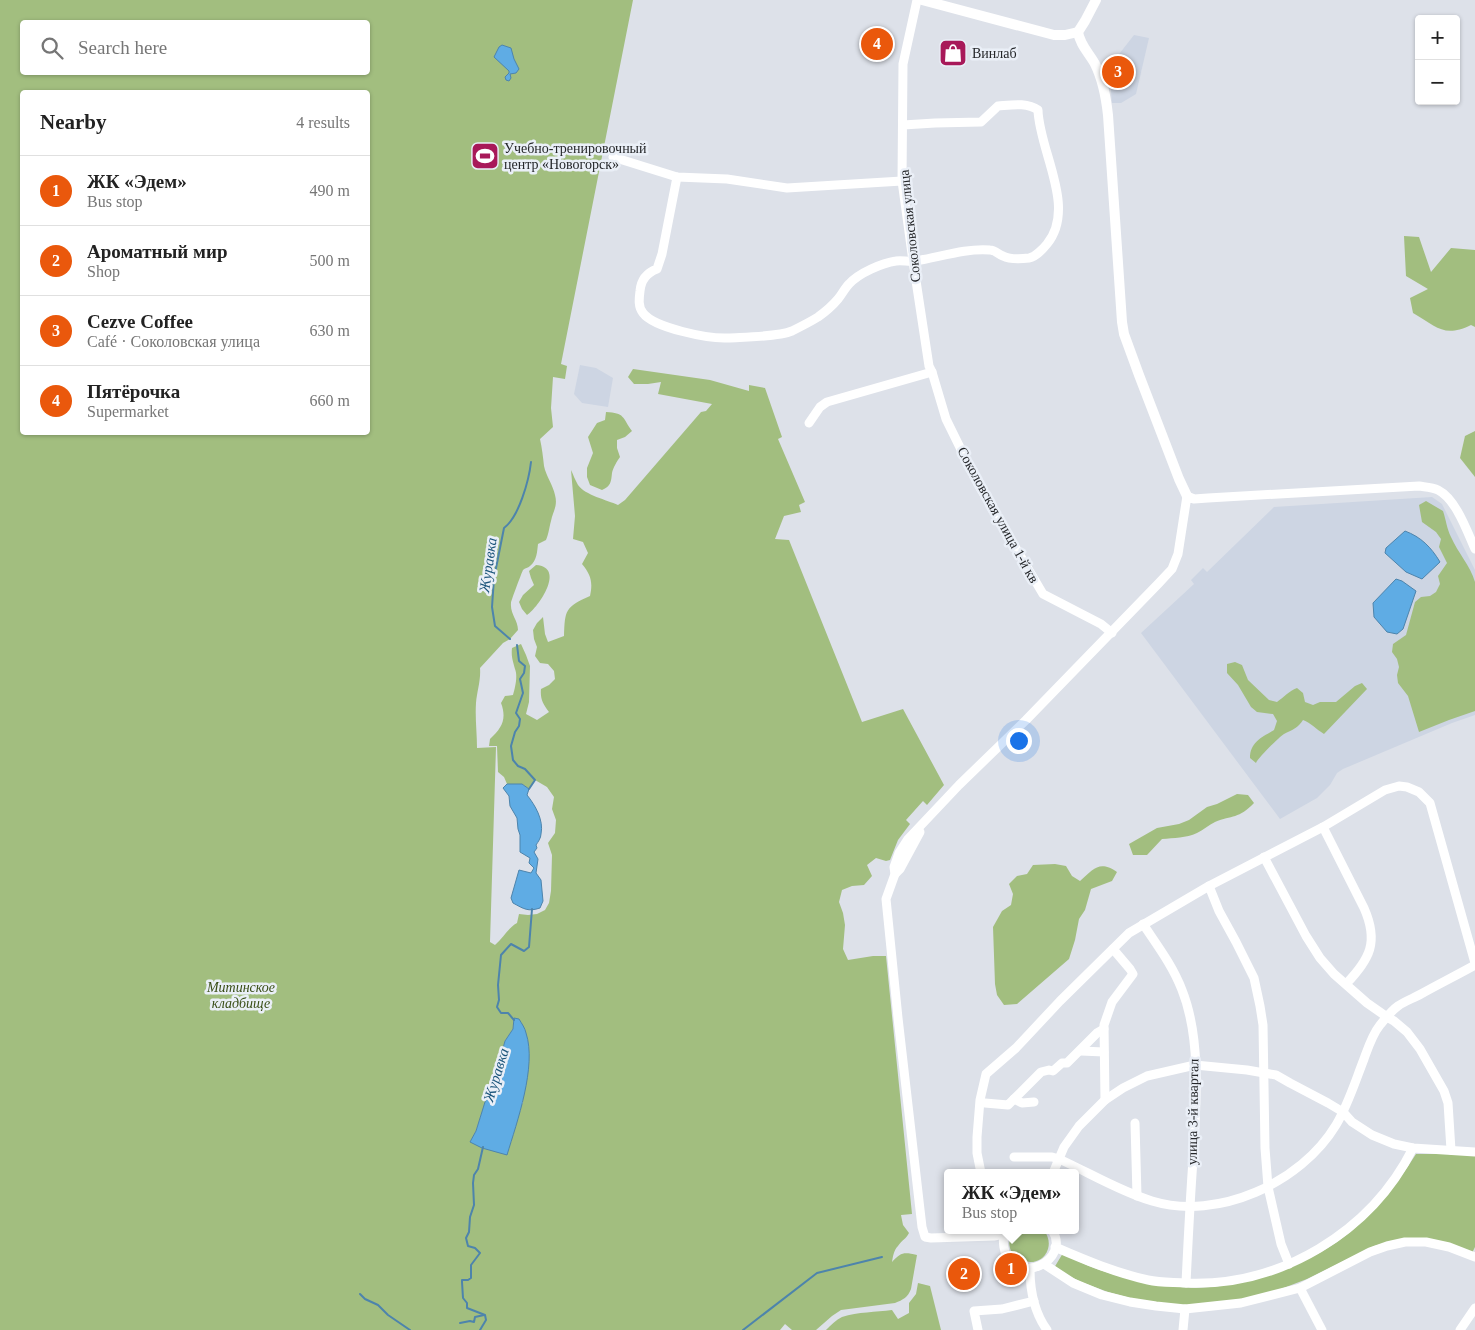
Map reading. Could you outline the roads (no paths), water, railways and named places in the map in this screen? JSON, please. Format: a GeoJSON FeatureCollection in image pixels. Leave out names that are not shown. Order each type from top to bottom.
{"type":"FeatureCollection","features":[{"type":"Feature","properties":{"kind":"street","name":"Соколовская улица"},"geometry":{"type":"LineString","coordinates":[[917,0],[903,64],[902,181],[912,261],[929,366],[946,419]]}},
{"type":"Feature","properties":{"kind":"street"},"geometry":{"type":"LineString","coordinates":[[922,0],[1054,35],[1078,32]]}},
{"type":"Feature","properties":{"kind":"street"},"geometry":{"type":"LineString","coordinates":[[1005,1250],[997,1242],[990,1241],[922,1240],[886,899],[895,874],[900,869],[925,823],[959,785],[1112,633],[1172,569],[1178,554],[1187,496],[1179,480],[1124,334],[1120,304],[1106,99],[1100,74],[1079,38],[1078,32],[1096,0]]}},
{"type":"Feature","properties":{"kind":"street"},"geometry":{"type":"LineString","coordinates":[[677,177],[662,254],[657,269],[650,272],[640,284],[638,300],[641,311],[659,325],[722,338],[777,334],[791,331],[819,316],[837,300],[849,283],[875,267],[896,261],[912,261],[960,252],[989,250],[994,250],[1002,256],[1011,259],[1032,257],[1046,245],[1054,232],[1059,214],[1058,195],[1041,134],[1038,110],[1032,106],[1012,104],[998,106],[981,122],[935,122],[903,125]]}},
{"type":"Feature","properties":{"kind":"street"},"geometry":{"type":"LineString","coordinates":[[613,157],[677,177],[727,179],[787,188],[902,181]]}},
{"type":"Feature","properties":{"kind":"street"},"geometry":{"type":"LineString","coordinates":[[808,422],[820,407],[827,402],[932,372]]}},
{"type":"Feature","properties":{"kind":"street","name":"Соколовская улица 1-й кв"},"geometry":{"type":"LineString","coordinates":[[946,419],[978,484],[1043,594],[1101,624],[1112,633]]}},
{"type":"Feature","properties":{"kind":"street"},"geometry":{"type":"LineString","coordinates":[[1187,496],[1194,499],[1373,488],[1429,487],[1438,490],[1452,504],[1465,526],[1475,549]]}},
{"type":"Feature","properties":{"kind":"street"},"geometry":{"type":"LineString","coordinates":[[980,1169],[977,1153],[977,1137],[980,1100],[986,1074],[1016,1048],[1128,932],[1209,886],[1323,827],[1385,790],[1400,786],[1419,792],[1430,803],[1475,964],[1397,1006],[1379,1026],[1370,1042],[1343,1112],[1327,1139],[1314,1153],[1280,1180],[1248,1196],[1190,1206],[1153,1202],[1052,1157],[1014,1157]]}},
{"type":"Feature","properties":{"kind":"street"},"geometry":{"type":"LineString","coordinates":[[1323,827],[1364,908],[1371,929],[1371,943],[1368,955],[1346,984]]}},
{"type":"Feature","properties":{"kind":"street"},"geometry":{"type":"LineString","coordinates":[[1264,857],[1306,936],[1320,958],[1334,974],[1367,1003],[1407,1032],[1420,1049],[1444,1091],[1448,1103],[1450,1150]]}},
{"type":"Feature","properties":{"kind":"street"},"geometry":{"type":"LineString","coordinates":[[1209,886],[1219,911],[1254,978],[1260,1006],[1263,1025],[1265,1148],[1268,1187],[1281,1244],[1289,1264]]}},
{"type":"Feature","properties":{"kind":"street","name":"улица 3-й квартал"},"geometry":{"type":"LineString","coordinates":[[1143,924],[1162,952],[1182,990],[1191,1025],[1195,1066],[1196,1111],[1186,1282]]}},
{"type":"Feature","properties":{"kind":"street"},"geometry":{"type":"LineString","coordinates":[[1105,1100],[1104,1025],[1112,1002],[1133,974],[1113,949]]}},
{"type":"Feature","properties":{"kind":"street"},"geometry":{"type":"LineString","coordinates":[[985,1103],[1008,1105],[1041,1072],[1053,1071],[1062,1063],[1067,1063],[1097,1033],[1104,1029]]}},
{"type":"Feature","properties":{"kind":"street"},"geometry":{"type":"LineString","coordinates":[[1081,1050],[1104,1052]]}},
{"type":"Feature","properties":{"kind":"street"},"geometry":{"type":"LineString","coordinates":[[1055,1169],[1064,1147],[1079,1126],[1105,1100],[1147,1076],[1195,1066],[1276,1075],[1343,1112],[1352,1122],[1372,1135],[1394,1144],[1413,1148],[1475,1152]]}},
{"type":"Feature","properties":{"kind":"street"},"geometry":{"type":"LineString","coordinates":[[1014,1100],[1022,1103],[1034,1102]]}},
{"type":"Feature","properties":{"kind":"street"},"geometry":{"type":"LineString","coordinates":[[1135,1123],[1137,1196]]}},
{"type":"Feature","properties":{"kind":"street"},"geometry":{"type":"LineString","coordinates":[[1055,1247],[1090,1262],[1150,1281],[1199,1284],[1232,1280],[1289,1264],[1344,1233],[1388,1186],[1413,1148]]}},
{"type":"Feature","properties":{"kind":"street"},"geometry":{"type":"LineString","coordinates":[[922,1227],[925,1236],[931,1238],[994,1236],[1000,1234]]}},
{"type":"Feature","properties":{"kind":"street"},"geometry":{"type":"LineString","coordinates":[[1006,1234],[1003,1244],[1006,1256],[1021,1268],[1030,1269],[1048,1261],[1056,1243],[1054,1234]]}},
{"type":"Feature","properties":{"kind":"street"},"geometry":{"type":"LineString","coordinates":[[1044,1264],[1073,1283],[1102,1295],[1130,1302],[1185,1309],[1241,1303],[1300,1288],[1370,1252],[1405,1242],[1426,1242],[1449,1247],[1475,1257]]}},
{"type":"Feature","properties":{"kind":"street"},"geometry":{"type":"LineString","coordinates":[[1030,1269],[1030,1287],[1041,1322],[1046,1330]]}},
{"type":"Feature","properties":{"kind":"street"},"geometry":{"type":"LineString","coordinates":[[1300,1288],[1322,1330]]}},
{"type":"Feature","properties":{"kind":"street"},"geometry":{"type":"LineString","coordinates":[[978,1330],[974,1312],[1002,1309],[1034,1301]]}},
{"type":"Feature","properties":{"kind":"street"},"geometry":{"type":"LineString","coordinates":[[1460,1330],[1475,1308]]}},
{"type":"Feature","properties":{"kind":"street"},"geometry":{"type":"LineString","coordinates":[[1182,1330],[1185,1309]]}},
{"type":"Feature","properties":{"kind":"water"},"geometry":{"type":"Polygon","coordinates":[[[502,45],[511,48],[519,69],[516,73],[510,74],[511,78],[509,81],[505,77],[509,71],[494,57],[502,45]]]}},
{"type":"Feature","properties":{"kind":"water"},"geometry":{"type":"Polygon","coordinates":[[[1405,531],[1425,543],[1440,562],[1422,579],[1406,572],[1385,553],[1386,548],[1405,531]]]}},
{"type":"Feature","properties":{"kind":"water"},"geometry":{"type":"Polygon","coordinates":[[[1396,579],[1416,591],[1403,629],[1397,634],[1387,632],[1374,617],[1373,603],[1396,579]]]}},
{"type":"Feature","properties":{"kind":"water"},"geometry":{"type":"Polygon","coordinates":[[[507,784],[522,784],[529,789],[527,795],[540,818],[541,835],[534,852],[538,859],[536,873],[541,880],[543,901],[540,908],[536,909],[529,910],[523,908],[513,903],[511,898],[519,870],[531,873],[534,868],[529,863],[530,858],[520,852],[517,818],[510,806],[509,796],[503,788],[507,784]]]}},
{"type":"Feature","properties":{"kind":"water"},"geometry":{"type":"Polygon","coordinates":[[[514,1018],[519,1019],[526,1031],[529,1061],[524,1094],[507,1155],[482,1148],[470,1142],[476,1131],[485,1102],[498,1077],[500,1059],[505,1041],[513,1029],[514,1018]]]}},
{"type":"Feature","properties":{"kind":"waterway","name":"Журавка"},"geometry":{"type":"LineString","coordinates":[[510,639],[495,626],[492,607],[494,578],[504,528],[519,507],[526,488],[531,462]]}},
{"type":"Feature","properties":{"kind":"waterway","name":"Журавка"},"geometry":{"type":"LineString","coordinates":[[517,645],[519,661],[525,666],[524,673],[520,679],[523,693],[516,713],[520,719],[519,726],[511,746],[513,760],[535,780],[529,789]]}},
{"type":"Feature","properties":{"kind":"waterway","name":"Журавка"},"geometry":{"type":"LineString","coordinates":[[514,1020],[508,1013],[501,1013],[497,1007],[501,955],[511,944],[524,951],[529,947],[532,909]]}},
{"type":"Feature","properties":{"kind":"waterway","name":"Журавка"},"geometry":{"type":"LineString","coordinates":[[480,1330],[486,1320],[485,1315],[467,1308],[467,1303],[463,1298],[462,1280],[471,1278],[471,1265],[480,1253],[475,1248],[468,1246],[466,1238],[469,1232],[470,1217],[474,1205],[474,1175],[478,1169],[483,1147]]}},
{"type":"Feature","properties":{"kind":"waterway"},"geometry":{"type":"LineString","coordinates":[[743,1330],[817,1273],[882,1257]]}},
{"type":"Feature","properties":{"kind":"waterway"},"geometry":{"type":"LineString","coordinates":[[360,1294],[365,1299],[378,1305],[388,1315],[410,1330]]}},
{"type":"Feature","properties":{"kind":"waterway"},"geometry":{"type":"LineString","coordinates":[[460,1323],[474,1322],[475,1317],[484,1315]]}},
{"type":"Feature","properties":{"kind":"place","name":"Пятёрочка"},"geometry":{"type":"Point","coordinates":[877,44]}},
{"type":"Feature","properties":{"kind":"place","name":"Винлаб"},"geometry":{"type":"Point","coordinates":[953,53]}},
{"type":"Feature","properties":{"kind":"place","name":"Cezve Coffee"},"geometry":{"type":"Point","coordinates":[1118,72]}},
{"type":"Feature","properties":{"kind":"place","name":"Учебно-тренировочный центр «Новогорск»"},"geometry":{"type":"Point","coordinates":[485,156]}},
{"type":"Feature","properties":{"kind":"place","name":"ЖК «Эдем»"},"geometry":{"type":"Point","coordinates":[1011,1269]}},
{"type":"Feature","properties":{"kind":"place","name":"Ароматный мир"},"geometry":{"type":"Point","coordinates":[964,1274]}},
{"type":"Feature","properties":{"kind":"park label","name":"Митинское кладбище"},"geometry":{"type":"Point","coordinates":[241,996]}}]}
